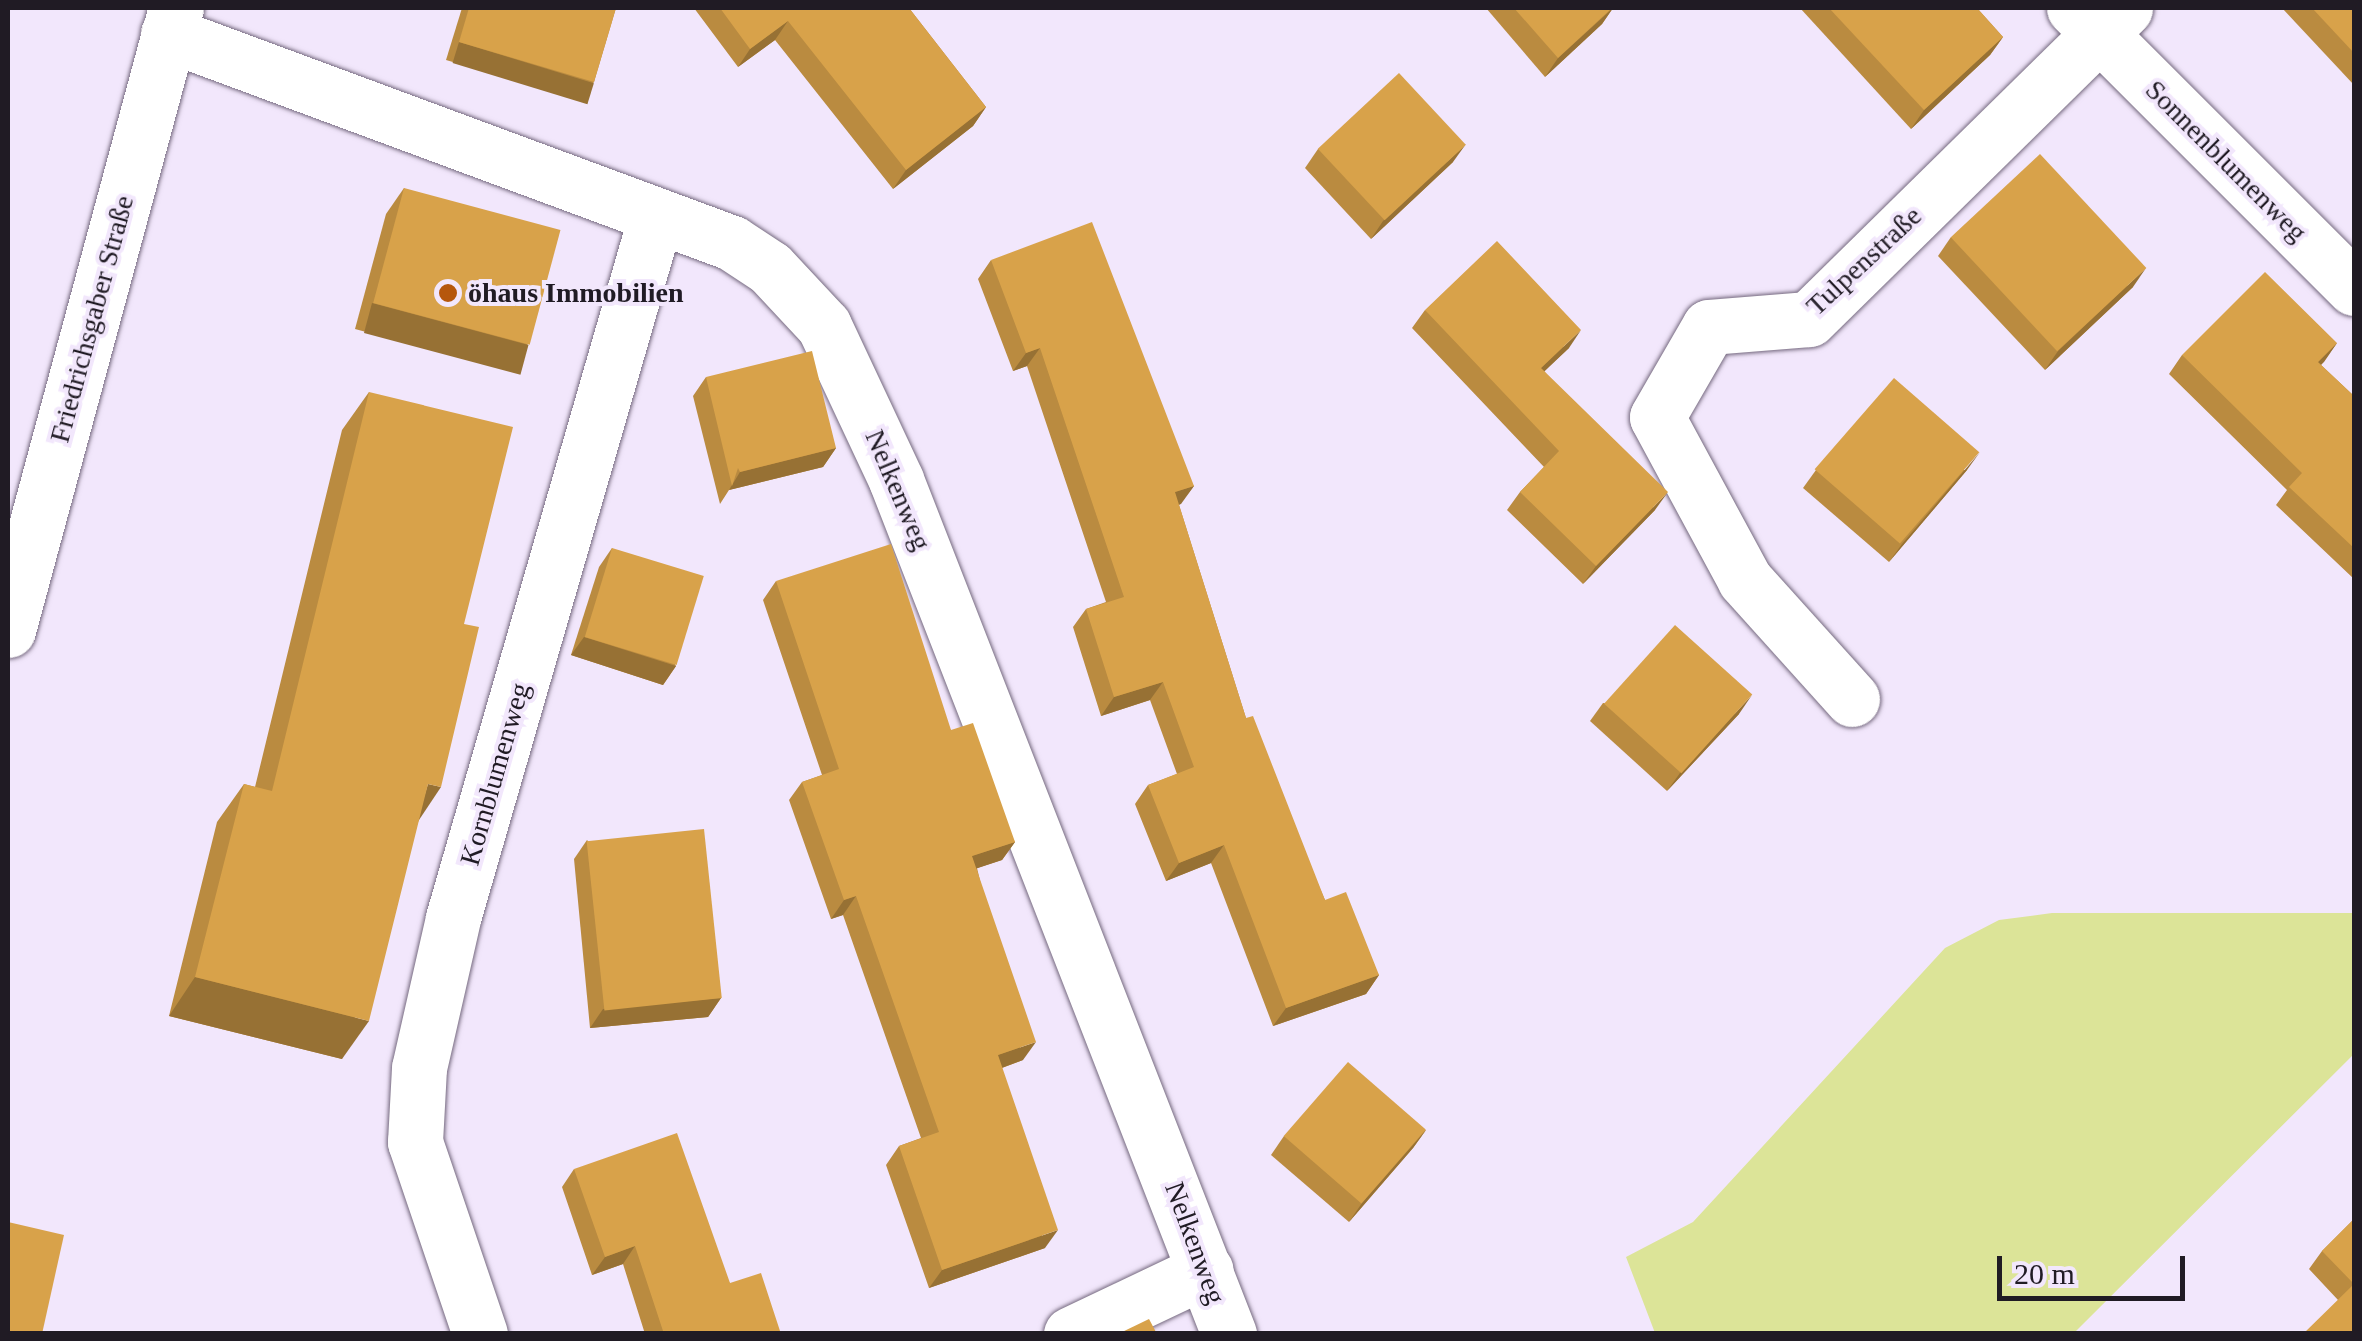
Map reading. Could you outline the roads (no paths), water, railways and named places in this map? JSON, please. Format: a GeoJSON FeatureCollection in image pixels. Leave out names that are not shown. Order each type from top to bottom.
{"type":"FeatureCollection","features":[{"type":"Feature","properties":{"kind":"street","name":"Sonnenblumenweg"},"geometry":{"type":"LineString","coordinates":[[2099,16],[2354,288]]}},
{"type":"Feature","properties":{"kind":"street","name":"Tulpenstraße"},"geometry":{"type":"LineString","coordinates":[[1852,700],[1746,580],[1658,417],[1709,328],[1809,319],[2099,16]]}},
{"type":"Feature","properties":{"kind":"street","name":"Nelkenweg"},"geometry":{"type":"LineString","coordinates":[[172,21],[656,216],[732,242],[770,268],[824,326],[896,480],[1228,1334]]}},
{"type":"Feature","properties":{"kind":"street","name":"Friedrichsgaber Straße"},"geometry":{"type":"LineString","coordinates":[[8,630],[172,21]]}},
{"type":"Feature","properties":{"kind":"street","name":"Kornblumenweg"},"geometry":{"type":"LineString","coordinates":[[480,1334],[415,1142],[419,1068],[453,918],[656,216]]}},
{"type":"Feature","properties":{"kind":"street"},"geometry":{"type":"LineString","coordinates":[[1070,1334],[1206,1270]]}},
{"type":"Feature","properties":{"kind":"place","name":"öhaus Immobilien"},"geometry":{"type":"Point","coordinates":[448,293]}}]}
